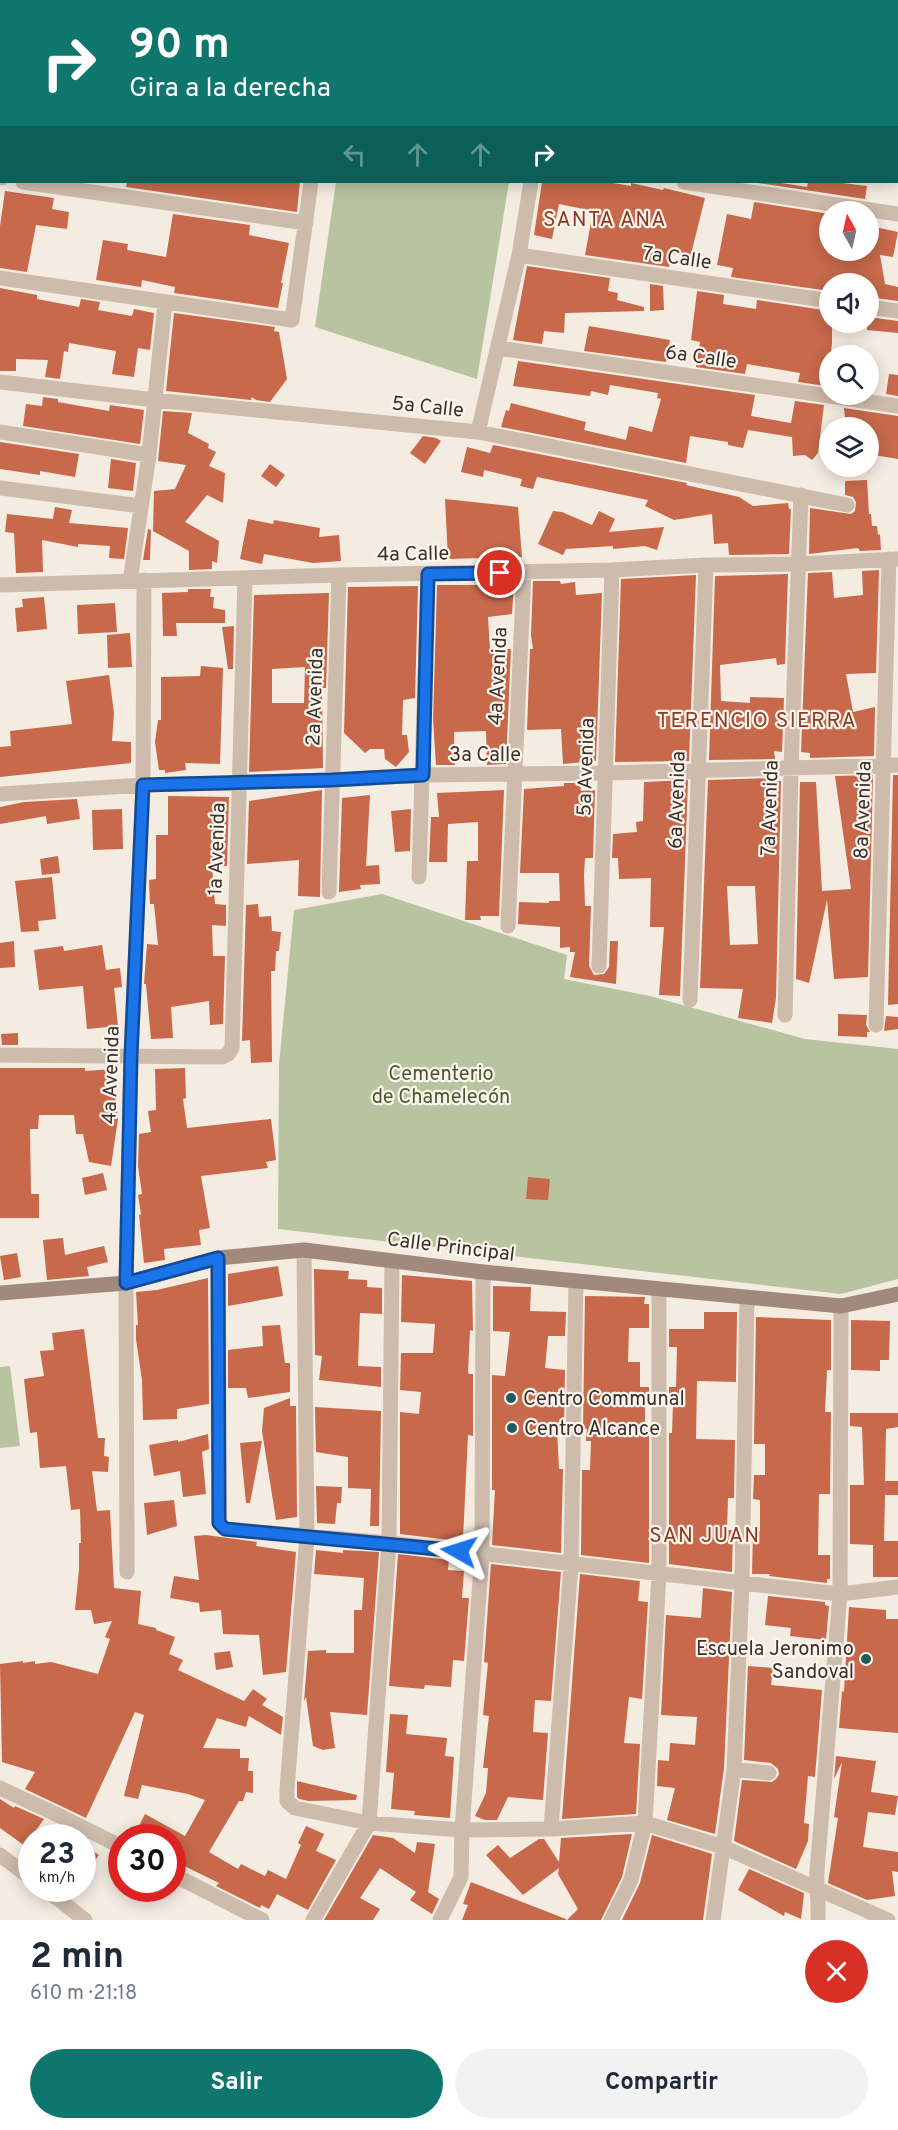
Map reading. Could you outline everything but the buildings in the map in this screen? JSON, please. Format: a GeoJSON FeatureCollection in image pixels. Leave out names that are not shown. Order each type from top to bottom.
{"type":"FeatureCollection","features":[{"type":"Feature","properties":{"kind":"street"},"geometry":{"type":"LineString","coordinates":[[30,183],[306,223]]}},
{"type":"Feature","properties":{"kind":"street"},"geometry":{"type":"LineString","coordinates":[[0,278],[292,320],[311,183]]}},
{"type":"Feature","properties":{"kind":"street"},"geometry":{"type":"LineString","coordinates":[[478,432],[519,255],[531,183]]}},
{"type":"Feature","properties":{"kind":"street"},"geometry":{"type":"LineString","coordinates":[[691,183],[898,214]]}},
{"type":"Feature","properties":{"kind":"street","name":"7a Calle"},"geometry":{"type":"LineString","coordinates":[[519,255],[819,299]]}},
{"type":"Feature","properties":{"kind":"street","name":"4a Avenida"},"geometry":{"type":"LineString","coordinates":[[127,1572],[126,1283],[131,1055],[143,785],[137,581],[141,506],[149,455],[165,303]]}},
{"type":"Feature","properties":{"kind":"street"},"geometry":{"type":"LineString","coordinates":[[879,308],[898,311]]}},
{"type":"Feature","properties":{"kind":"street","name":"6a Calle"},"geometry":{"type":"LineString","coordinates":[[498,348],[898,406]]}},
{"type":"Feature","properties":{"kind":"street","name":"5a Calle"},"geometry":{"type":"LineString","coordinates":[[0,382],[478,432],[847,505]]}},
{"type":"Feature","properties":{"kind":"street"},"geometry":{"type":"LineString","coordinates":[[0,432],[149,455]]}},
{"type":"Feature","properties":{"kind":"street"},"geometry":{"type":"LineString","coordinates":[[0,488],[141,506]]}},
{"type":"Feature","properties":{"kind":"street","name":"7a Avenida"},"geometry":{"type":"LineString","coordinates":[[785,1015],[801,495]]}},
{"type":"Feature","properties":{"kind":"street","name":"4a Calle"},"geometry":{"type":"LineString","coordinates":[[0,585],[612,570],[893,559]]}},
{"type":"Feature","properties":{"kind":"street","name":"8a Avenida"},"geometry":{"type":"LineString","coordinates":[[876,1025],[891,765],[893,559]]}},
{"type":"Feature","properties":{"kind":"street","name":"6a Avenida"},"geometry":{"type":"LineString","coordinates":[[690,1000],[706,565]]}},
{"type":"Feature","properties":{"kind":"street","name":"5a Avenida"},"geometry":{"type":"LineString","coordinates":[[599,966],[612,570]]}},
{"type":"Feature","properties":{"kind":"street","name":"4a Avenida"},"geometry":{"type":"LineString","coordinates":[[508,927],[524,572]]}},
{"type":"Feature","properties":{"kind":"street"},"geometry":{"type":"LineString","coordinates":[[419,877],[428,574]]}},
{"type":"Feature","properties":{"kind":"street","name":"2a Avenida"},"geometry":{"type":"LineString","coordinates":[[329,892],[339,575]]}},
{"type":"Feature","properties":{"kind":"street","name":"1a Avenida"},"geometry":{"type":"LineString","coordinates":[[131,1055],[222,1057],[232,1048],[245,579]]}},
{"type":"Feature","properties":{"kind":"street","name":"3a Calle"},"geometry":{"type":"LineString","coordinates":[[0,794],[143,785],[423,775],[514,775],[891,765]]}},
{"type":"Feature","properties":{"kind":"street"},"geometry":{"type":"LineString","coordinates":[[0,1055],[131,1055]]}},
{"type":"Feature","properties":{"kind":"street"},"geometry":{"type":"LineString","coordinates":[[304,1250],[307,1536],[287,1801],[295,1808],[369,1823],[462,1830],[551,1829],[645,1823],[723,1847],[888,1920]]}},
{"type":"Feature","properties":{"kind":"street","name":"Calle Principal"},"geometry":{"type":"LineString","coordinates":[[0,1293],[126,1283],[218,1258],[304,1250],[483,1272],[841,1306],[898,1294]]}},
{"type":"Feature","properties":{"kind":"street"},"geometry":{"type":"LineString","coordinates":[[218,1258],[219,1523],[225,1529],[389,1543],[840,1594],[898,1587]]}},
{"type":"Feature","properties":{"kind":"street"},"geometry":{"type":"LineString","coordinates":[[313,1920],[369,1823],[389,1543],[392,1261]]}},
{"type":"Feature","properties":{"kind":"street"},"geometry":{"type":"LineString","coordinates":[[440,1920],[461,1877],[462,1830],[482,1553],[483,1272]]}},
{"type":"Feature","properties":{"kind":"street"},"geometry":{"type":"LineString","coordinates":[[551,1829],[572,1564],[576,1281]]}},
{"type":"Feature","properties":{"kind":"street"},"geometry":{"type":"LineString","coordinates":[[611,1920],[631,1880],[645,1823],[659,1574],[660,1289]]}},
{"type":"Feature","properties":{"kind":"street"},"geometry":{"type":"LineString","coordinates":[[712,1920],[734,1769],[742,1583],[747,1297]]}},
{"type":"Feature","properties":{"kind":"street"},"geometry":{"type":"LineString","coordinates":[[818,1920],[820,1902],[816,1887],[840,1594],[841,1306]]}},
{"type":"Feature","properties":{"kind":"street"},"geometry":{"type":"LineString","coordinates":[[734,1769],[769,1773]]}},
{"type":"Feature","properties":{"kind":"street"},"geometry":{"type":"LineString","coordinates":[[0,1788],[108,1840]]}},
{"type":"Feature","properties":{"kind":"street"},"geometry":{"type":"LineString","coordinates":[[0,1855],[18,1868]]}},
{"type":"Feature","properties":{"kind":"street"},"geometry":{"type":"LineString","coordinates":[[186,1882],[252,1918]]}},
{"type":"Feature","properties":{"kind":"street"},"geometry":{"type":"LineString","coordinates":[[62,1902],[85,1920]]}},
{"type":"Feature","properties":{"kind":"green space"},"geometry":{"type":"Polygon","coordinates":[[[336,183],[509,183],[477,379],[315,327],[336,183]]]}},
{"type":"Feature","properties":{"kind":"green space","name":"Cementerio de Chamelecón"},"geometry":{"type":"Polygon","coordinates":[[[382,894],[567,955],[564,979],[650,996],[805,1039],[898,1049],[898,1279],[841,1294],[278,1229],[279,1064],[294,910],[382,894]]]}},
{"type":"Feature","properties":{"kind":"green space"},"geometry":{"type":"Polygon","coordinates":[[[10,1366],[20,1446],[0,1448],[0,1367],[10,1366]]]}},
{"type":"Feature","properties":{"kind":"place","name":"Centro Communal"},"geometry":{"type":"Point","coordinates":[511,1398]}},
{"type":"Feature","properties":{"kind":"place","name":"Centro Alcance"},"geometry":{"type":"Point","coordinates":[512,1428]}},
{"type":"Feature","properties":{"kind":"place","name":"Escuela Jeronimo Sandoval"},"geometry":{"type":"Point","coordinates":[866,1659]}},
{"type":"Feature","properties":{"kind":"district","name":"SANTA ANA"},"geometry":{"type":"Point","coordinates":[605,219]}},
{"type":"Feature","properties":{"kind":"district","name":"TERENCIO SIERRA"},"geometry":{"type":"Point","coordinates":[757,720]}},
{"type":"Feature","properties":{"kind":"district","name":"SAN JUAN"},"geometry":{"type":"Point","coordinates":[705,1535]}},
{"type":"Feature","properties":{"kind":"route"},"geometry":{"type":"LineString","coordinates":[[459,1551],[221,1527],[219,1523],[218,1258],[126,1283],[131,1055],[143,785],[423,775],[428,574],[500,573]]}}]}
